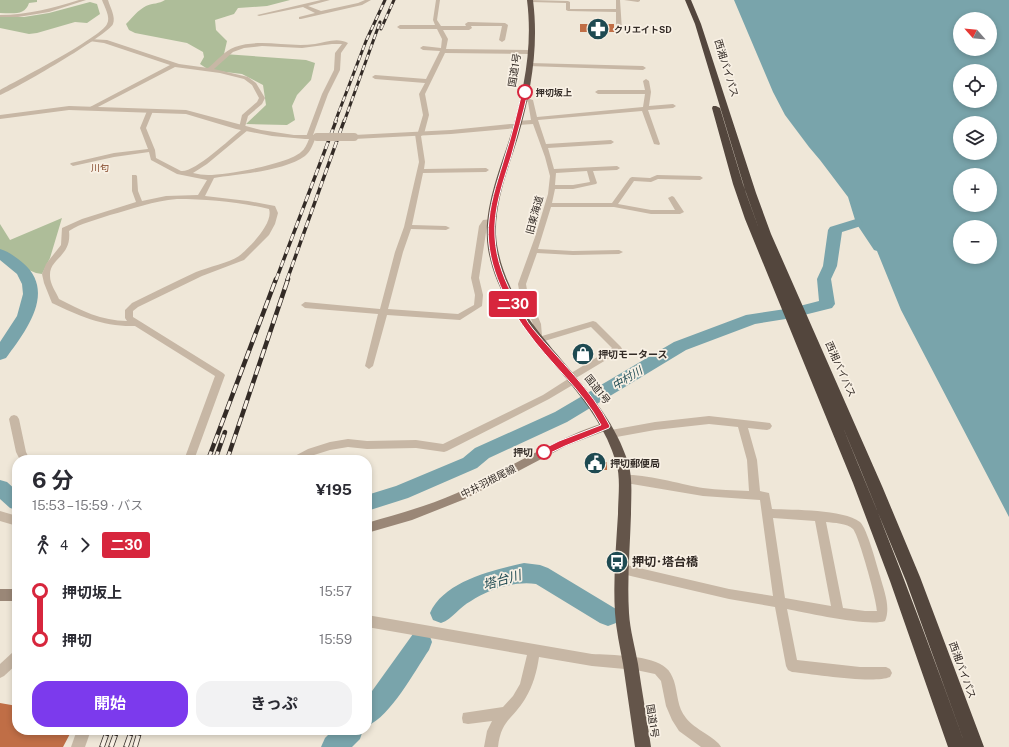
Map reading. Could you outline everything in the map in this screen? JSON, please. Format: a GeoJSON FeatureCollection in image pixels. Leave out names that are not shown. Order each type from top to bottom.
{"type":"FeatureCollection","features":[{"type":"Feature","properties":{"kind":"highway","name":"西湘バイパス"},"geometry":{"type":"LineString","coordinates":[[681,0],[697,43],[738,184],[750,219],[826,387],[857,443],[912,577],[975,747]]}},
{"type":"Feature","properties":{"kind":"highway","name":"西湘バイパス"},"geometry":{"type":"LineString","coordinates":[[688,0],[698,24],[761,220],[826,387],[857,476],[910,616],[957,747]]}},
{"type":"Feature","properties":{"kind":"highway","name":"国道1号"},"geometry":{"type":"LineString","coordinates":[[530,1],[534,24],[530,65],[518,124],[497,194],[492,221],[493,250],[505,289],[518,313],[538,340],[572,379],[606,425],[622,463],[624,479],[622,615],[643,747]]}},
{"type":"Feature","properties":{"kind":"highway"},"geometry":{"type":"LineString","coordinates":[[910,616],[948,747]]}},
{"type":"Feature","properties":{"kind":"main road","name":"中井羽根尾線"},"geometry":{"type":"LineString","coordinates":[[372,527],[412,515],[461,496],[562,443],[606,425]]}},
{"type":"Feature","properties":{"kind":"main road"},"geometry":{"type":"LineString","coordinates":[[0,595],[12,595]]}},
{"type":"Feature","properties":{"kind":"street"},"geometry":{"type":"LineString","coordinates":[[0,16],[18,16],[49,12],[84,0]]}},
{"type":"Feature","properties":{"kind":"street"},"geometry":{"type":"LineString","coordinates":[[0,93],[91,40],[108,28],[111,23],[111,18],[105,0]]}},
{"type":"Feature","properties":{"kind":"street"},"geometry":{"type":"LineString","coordinates":[[259,15],[328,0]]}},
{"type":"Feature","properties":{"kind":"street"},"geometry":{"type":"LineString","coordinates":[[301,18],[360,4],[369,0]]}},
{"type":"Feature","properties":{"kind":"street"},"geometry":{"type":"LineString","coordinates":[[369,366],[399,252],[408,227],[422,162],[420,134],[426,114],[422,94],[443,50],[445,39],[435,20],[438,0]]}},
{"type":"Feature","properties":{"kind":"street"},"geometry":{"type":"LineString","coordinates":[[618,0],[619,30]]}},
{"type":"Feature","properties":{"kind":"street"},"geometry":{"type":"LineString","coordinates":[[627,0],[638,1]]}},
{"type":"Feature","properties":{"kind":"street"},"geometry":{"type":"LineString","coordinates":[[530,1],[568,2],[568,10],[619,11]]}},
{"type":"Feature","properties":{"kind":"street"},"geometry":{"type":"LineString","coordinates":[[305,6],[320,13]]}},
{"type":"Feature","properties":{"kind":"street"},"geometry":{"type":"LineString","coordinates":[[400,27],[469,28],[468,24],[505,25],[502,40]]}},
{"type":"Feature","properties":{"kind":"street"},"geometry":{"type":"LineString","coordinates":[[91,40],[105,41],[174,65],[210,69],[246,78],[254,84],[262,98],[260,103],[245,115],[244,128],[206,163],[186,174]]}},
{"type":"Feature","properties":{"kind":"street"},"geometry":{"type":"LineString","coordinates":[[150,111],[143,128],[152,150],[153,159],[186,174],[208,177],[260,168],[296,159],[303,155],[313,137],[325,94],[337,70],[338,53],[345,43],[339,42],[304,47],[261,45],[235,48],[210,69]]}},
{"type":"Feature","properties":{"kind":"street"},"geometry":{"type":"LineString","coordinates":[[423,48],[443,50],[531,52]]}},
{"type":"Feature","properties":{"kind":"street"},"geometry":{"type":"LineString","coordinates":[[92,108],[174,65]]}},
{"type":"Feature","properties":{"kind":"street"},"geometry":{"type":"LineString","coordinates":[[530,65],[643,68]]}},
{"type":"Feature","properties":{"kind":"street"},"geometry":{"type":"LineString","coordinates":[[375,77],[427,81]]}},
{"type":"Feature","properties":{"kind":"street"},"geometry":{"type":"LineString","coordinates":[[646,81],[648,92],[645,110],[656,144]]}},
{"type":"Feature","properties":{"kind":"street"},"geometry":{"type":"LineString","coordinates":[[598,92],[648,92]]}},
{"type":"Feature","properties":{"kind":"street","name":"旧東海道"},"geometry":{"type":"LineString","coordinates":[[523,98],[531,101],[534,120],[544,146],[551,171],[552,187],[534,251],[522,284],[537,324],[538,340]]}},
{"type":"Feature","properties":{"kind":"street"},"geometry":{"type":"LineString","coordinates":[[0,117],[55,109],[92,108],[186,112],[199,114],[272,135],[313,137],[420,134],[518,124],[534,120],[673,106]]}},
{"type":"Feature","properties":{"kind":"street"},"geometry":{"type":"LineString","coordinates":[[544,146],[611,142]]}},
{"type":"Feature","properties":{"kind":"street"},"geometry":{"type":"LineString","coordinates":[[73,164],[152,150]]}},
{"type":"Feature","properties":{"kind":"street"},"geometry":{"type":"LineString","coordinates":[[551,171],[617,168]]}},
{"type":"Feature","properties":{"kind":"street"},"geometry":{"type":"LineString","coordinates":[[552,187],[573,187],[594,183],[588,169]]}},
{"type":"Feature","properties":{"kind":"street"},"geometry":{"type":"LineString","coordinates":[[420,171],[486,170]]}},
{"type":"Feature","properties":{"kind":"street"},"geometry":{"type":"LineString","coordinates":[[134,176],[135,191],[140,204]]}},
{"type":"Feature","properties":{"kind":"street"},"geometry":{"type":"LineString","coordinates":[[200,198],[211,179],[208,177]]}},
{"type":"Feature","properties":{"kind":"street"},"geometry":{"type":"LineString","coordinates":[[614,205],[632,179],[651,180],[657,177],[700,178]]}},
{"type":"Feature","properties":{"kind":"street"},"geometry":{"type":"LineString","coordinates":[[136,323],[107,323],[92,319],[55,300],[45,274],[48,265],[60,255],[64,247],[66,238],[65,230],[70,226],[140,204],[166,198],[200,198],[272,208],[274,213],[271,224],[266,233],[241,258],[199,274],[136,304],[129,310],[129,318],[220,375],[191,455]]}},
{"type":"Feature","properties":{"kind":"street"},"geometry":{"type":"LineString","coordinates":[[548,205],[614,205],[651,212],[680,212],[672,198]]}},
{"type":"Feature","properties":{"kind":"street"},"geometry":{"type":"LineString","coordinates":[[305,305],[383,313],[460,317],[478,306],[479,295],[476,278],[483,226],[486,222],[492,221]]}},
{"type":"Feature","properties":{"kind":"street"},"geometry":{"type":"LineString","coordinates":[[408,227],[446,228]]}},
{"type":"Feature","properties":{"kind":"street"},"geometry":{"type":"LineString","coordinates":[[534,251],[573,253],[619,252]]}},
{"type":"Feature","properties":{"kind":"street"},"geometry":{"type":"LineString","coordinates":[[308,455],[330,446],[348,443],[368,445],[416,444],[444,448],[546,397],[618,349],[593,324],[538,340]]}},
{"type":"Feature","properties":{"kind":"street"},"geometry":{"type":"LineString","coordinates":[[14,419],[22,455]]}},
{"type":"Feature","properties":{"kind":"street"},"geometry":{"type":"LineString","coordinates":[[606,425],[655,426],[709,420],[766,426]]}},
{"type":"Feature","properties":{"kind":"street"},"geometry":{"type":"LineString","coordinates":[[742,424],[752,460],[755,496]]}},
{"type":"Feature","properties":{"kind":"street"},"geometry":{"type":"LineString","coordinates":[[624,479],[639,480],[703,492],[766,496],[780,603],[792,666],[860,673],[886,673]]}},
{"type":"Feature","properties":{"kind":"street"},"geometry":{"type":"LineString","coordinates":[[622,569],[729,594],[865,617],[881,618],[884,610],[870,559],[858,526],[846,520],[768,514]]}},
{"type":"Feature","properties":{"kind":"street"},"geometry":{"type":"LineString","coordinates":[[0,516],[12,520]]}},
{"type":"Feature","properties":{"kind":"street"},"geometry":{"type":"LineString","coordinates":[[820,517],[838,612]]}},
{"type":"Feature","properties":{"kind":"street"},"geometry":{"type":"LineString","coordinates":[[372,622],[592,660],[630,663],[661,671],[668,683],[672,704],[683,725],[697,737],[714,747]]}},
{"type":"Feature","properties":{"kind":"street"},"geometry":{"type":"LineString","coordinates":[[491,747],[492,734],[496,724],[518,699],[527,682],[534,650]]}},
{"type":"Feature","properties":{"kind":"street"},"geometry":{"type":"LineString","coordinates":[[0,672],[12,661]]}},
{"type":"Feature","properties":{"kind":"street"},"geometry":{"type":"LineString","coordinates":[[468,718],[482,717],[495,713],[505,713]]}},
{"type":"Feature","properties":{"kind":"street"},"geometry":{"type":"LineString","coordinates":[[78,747],[82,735]]}},
{"type":"Feature","properties":{"kind":"green space"},"geometry":{"type":"Polygon","coordinates":[[[0,0],[37,0],[37,2],[29,3],[24,10],[18,13],[0,13],[0,0]]]}},
{"type":"Feature","properties":{"kind":"green space"},"geometry":{"type":"Polygon","coordinates":[[[165,0],[290,0],[267,6],[238,8],[234,14],[215,20],[216,30],[227,41],[224,54],[306,60],[315,63],[311,80],[297,95],[292,106],[295,120],[287,125],[246,124],[266,105],[263,85],[242,74],[209,70],[200,64],[204,57],[203,52],[187,43],[135,33],[129,30],[126,24],[135,14],[146,6],[165,0]]]}},
{"type":"Feature","properties":{"kind":"green space"},"geometry":{"type":"Polygon","coordinates":[[[90,2],[97,4],[100,14],[87,23],[75,22],[29,34],[0,28],[0,17],[24,17],[49,13],[90,2]]]}},
{"type":"Feature","properties":{"kind":"green space"},"geometry":{"type":"Polygon","coordinates":[[[62,218],[50,258],[42,274],[36,273],[0,258],[0,224],[10,240],[62,218]]]}},
{"type":"Feature","properties":{"kind":"water"},"geometry":{"type":"Polygon","coordinates":[[[734,0],[1009,0],[1009,517],[901,310],[877,251],[874,250],[856,223],[848,197],[785,115],[773,92],[734,0]]]}},
{"type":"Feature","properties":{"kind":"building","name":"クリエイトSD"},"geometry":{"type":"Polygon","coordinates":[[[580,24],[614,24],[614,30],[617,32],[580,32],[580,24]]]}},
{"type":"Feature","properties":{"kind":"building","name":"押切郵便局"},"geometry":{"type":"Polygon","coordinates":[[[588,461],[607,462],[607,470],[588,470],[588,461]]]}},
{"type":"Feature","properties":{"kind":"building"},"geometry":{"type":"Polygon","coordinates":[[[0,703],[12,705],[12,735],[69,735],[63,747],[0,747],[0,703]]]}},
{"type":"Feature","properties":{"kind":"waterway","name":"中村川"},"geometry":{"type":"LineString","coordinates":[[372,501],[401,492],[470,463],[482,453],[561,417],[680,346],[752,319],[792,313],[827,304],[824,279],[830,266],[835,230],[856,223]]}},
{"type":"Feature","properties":{"kind":"waterway","name":"中村川"},"geometry":{"type":"LineString","coordinates":[[0,253],[22,270],[29,284],[31,294],[29,305],[20,326],[0,354]]}},
{"type":"Feature","properties":{"kind":"waterway","name":"中村川"},"geometry":{"type":"LineString","coordinates":[[0,488],[12,498]]}},
{"type":"Feature","properties":{"kind":"waterway","name":"塔台川"},"geometry":{"type":"LineString","coordinates":[[441,613],[462,594],[493,580],[524,573],[540,575],[608,616]]}},
{"type":"Feature","properties":{"kind":"waterway","name":"塔台川"},"geometry":{"type":"LineString","coordinates":[[372,709],[379,703],[421,642]]}},
{"type":"Feature","properties":{"kind":"waterway","name":"塔台川"},"geometry":{"type":"LineString","coordinates":[[334,747],[346,735]]}},
{"type":"Feature","properties":{"kind":"railway"},"geometry":{"type":"LineString","coordinates":[[335,122],[366,41],[385,0]]}},
{"type":"Feature","properties":{"kind":"railway"},"geometry":{"type":"LineString","coordinates":[[381,29],[394,0]]}},
{"type":"Feature","properties":{"kind":"railway"},"geometry":{"type":"LineString","coordinates":[[344,122],[380,22]]}},
{"type":"Feature","properties":{"kind":"railway"},"geometry":{"type":"LineString","coordinates":[[276,280],[336,121]]}},
{"type":"Feature","properties":{"kind":"railway"},"geometry":{"type":"LineString","coordinates":[[287,280],[344,121]]}},
{"type":"Feature","properties":{"kind":"railway"},"geometry":{"type":"LineString","coordinates":[[210,455],[276,279]]}},
{"type":"Feature","properties":{"kind":"railway"},"geometry":{"type":"LineString","coordinates":[[229,455],[288,279]]}},
{"type":"Feature","properties":{"kind":"railway"},"geometry":{"type":"LineString","coordinates":[[217,455],[225,432]]}},
{"type":"Feature","properties":{"kind":"railway"},"geometry":{"type":"LineString","coordinates":[[102,747],[106,735]]}},
{"type":"Feature","properties":{"kind":"railway"},"geometry":{"type":"LineString","coordinates":[[111,747],[115,735]]}},
{"type":"Feature","properties":{"kind":"railway"},"geometry":{"type":"LineString","coordinates":[[126,747],[130,735]]}},
{"type":"Feature","properties":{"kind":"railway"},"geometry":{"type":"LineString","coordinates":[[135,747],[139,735]]}},
{"type":"Feature","properties":{"kind":"bus line","name":"二30"},"geometry":{"type":"LineString","coordinates":[[525,92],[517,126],[497,194],[492,221],[493,250],[505,289],[528,329],[571,377],[606,426],[562,443],[544,452]]}},
{"type":"Feature","properties":{"kind":"place","name":"クリエイトSD"},"geometry":{"type":"Point","coordinates":[598,29]}},
{"type":"Feature","properties":{"kind":"place","name":"押切坂上"},"geometry":{"type":"Point","coordinates":[525,92]}},
{"type":"Feature","properties":{"kind":"place","name":"押切モータース"},"geometry":{"type":"Point","coordinates":[583,354]}},
{"type":"Feature","properties":{"kind":"place","name":"押切"},"geometry":{"type":"Point","coordinates":[544,452]}},
{"type":"Feature","properties":{"kind":"place","name":"押切郵便局"},"geometry":{"type":"Point","coordinates":[595,463]}},
{"type":"Feature","properties":{"kind":"place","name":"押切･塔台橋"},"geometry":{"type":"Point","coordinates":[617,562]}},
{"type":"Feature","properties":{"kind":"district","name":"川匂"},"geometry":{"type":"Point","coordinates":[100,167]}}]}
